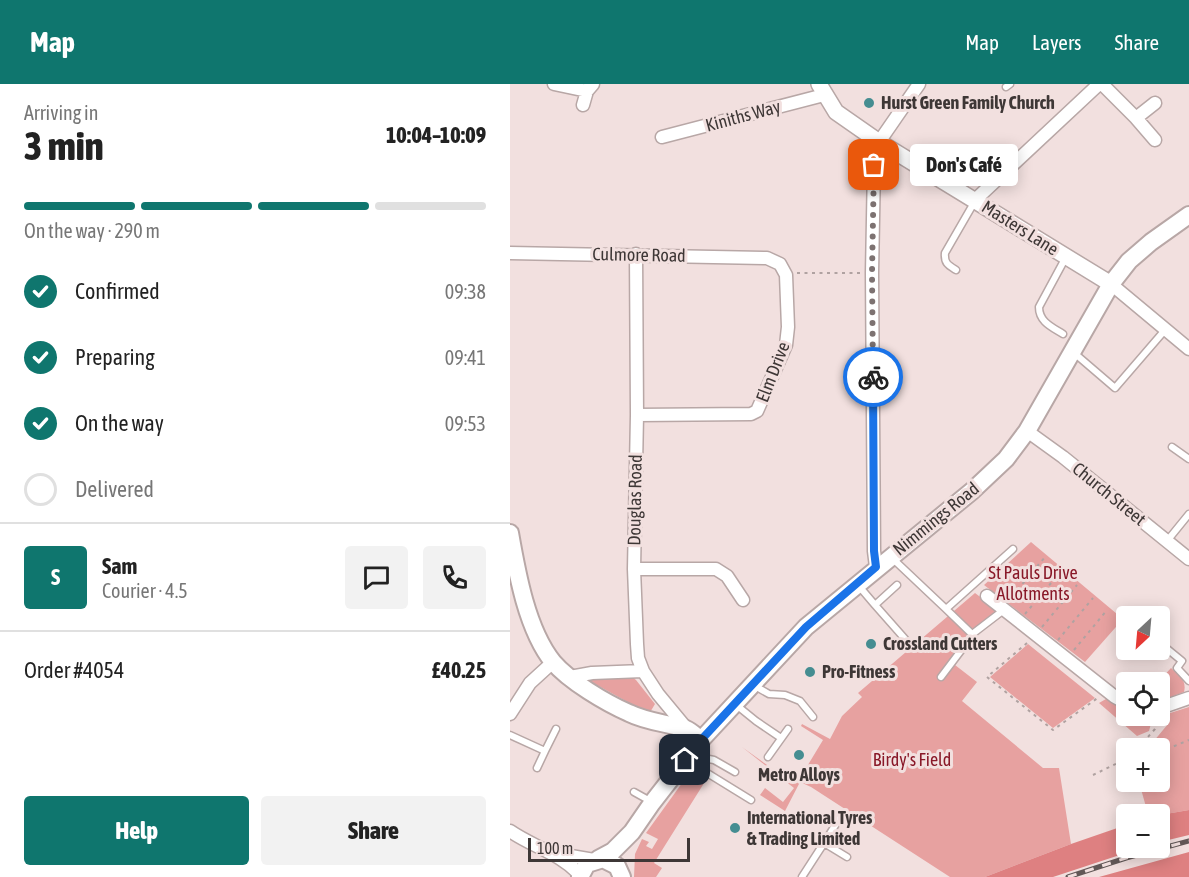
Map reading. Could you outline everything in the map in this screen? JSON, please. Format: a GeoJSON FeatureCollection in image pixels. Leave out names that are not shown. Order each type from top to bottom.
{"type":"FeatureCollection","features":[{"type":"Feature","properties":{"kind":"main road","name":"Nimmings Road"},"geometry":{"type":"LineString","coordinates":[[580,876],[587,864],[613,851],[632,832],[687,758],[694,735],[734,704],[806,627],[1006,459],[1027,431],[1111,284],[1129,261],[1151,242],[1188,219]]}},
{"type":"Feature","properties":{"kind":"main road"},"geometry":{"type":"LineString","coordinates":[[510,532],[526,605],[543,646],[553,662],[586,689],[629,714],[694,735]]}},
{"type":"Feature","properties":{"kind":"main road","name":"Nimmings Road"},"geometry":{"type":"LineString","coordinates":[[622,876],[621,864],[632,832]]}},
{"type":"Feature","properties":{"kind":"main road"},"geometry":{"type":"LineString","coordinates":[[596,860],[612,862],[622,876]]}},
{"type":"Feature","properties":{"kind":"street"},"geometry":{"type":"LineString","coordinates":[[554,84],[590,88],[583,105]]}},
{"type":"Feature","properties":{"kind":"street"},"geometry":{"type":"LineString","coordinates":[[876,567],[872,273],[874,165],[879,142],[919,84]]}},
{"type":"Feature","properties":{"kind":"street"},"geometry":{"type":"LineString","coordinates":[[975,200],[1100,84],[1136,118],[1155,140]]}},
{"type":"Feature","properties":{"kind":"street","name":"Masters Lane"},"geometry":{"type":"LineString","coordinates":[[821,89],[836,112],[879,142],[1111,284]]}},
{"type":"Feature","properties":{"kind":"street","name":"Kiniths Way"},"geometry":{"type":"LineString","coordinates":[[662,137],[821,89]]}},
{"type":"Feature","properties":{"kind":"street"},"geometry":{"type":"LineString","coordinates":[[1136,118],[1155,103]]}},
{"type":"Feature","properties":{"kind":"street","name":"Culmore Road"},"geometry":{"type":"LineString","coordinates":[[510,253],[767,258],[780,264],[785,272]]}},
{"type":"Feature","properties":{"kind":"street","name":"Douglas Road"},"geometry":{"type":"LineString","coordinates":[[636,254],[637,415],[634,569],[638,658],[643,671],[658,694],[694,735]]}},
{"type":"Feature","properties":{"kind":"street","name":"Elm Drive"},"geometry":{"type":"LineString","coordinates":[[637,415],[751,414],[757,411],[786,345],[788,327],[785,272]]}},
{"type":"Feature","properties":{"kind":"street"},"geometry":{"type":"LineString","coordinates":[[1111,284],[1189,349]]}},
{"type":"Feature","properties":{"kind":"street","name":"Church Street"},"geometry":{"type":"LineString","coordinates":[[1027,431],[1063,457],[1189,559]]}},
{"type":"Feature","properties":{"kind":"street"},"geometry":{"type":"LineString","coordinates":[[634,569],[716,569],[726,576],[743,600]]}},
{"type":"Feature","properties":{"kind":"street"},"geometry":{"type":"LineString","coordinates":[[987,596],[1116,697]]}},
{"type":"Feature","properties":{"kind":"street"},"geometry":{"type":"LineString","coordinates":[[510,714],[530,683],[553,662]]}},
{"type":"Feature","properties":{"kind":"street"},"geometry":{"type":"LineString","coordinates":[[570,677],[592,673],[643,671]]}},
{"type":"Feature","properties":{"kind":"street"},"geometry":{"type":"LineString","coordinates":[[1170,705],[1189,699]]}},
{"type":"Feature","properties":{"kind":"street"},"geometry":{"type":"LineString","coordinates":[[510,831],[552,852],[569,864],[580,876]]}},
{"type":"Feature","properties":{"kind":"street"},"geometry":{"type":"LineString","coordinates":[[552,852],[596,860]]}},
{"type":"Feature","properties":{"kind":"lane"},"geometry":{"type":"LineString","coordinates":[[956,270],[944,260],[945,253],[975,200]]}},
{"type":"Feature","properties":{"kind":"lane"},"geometry":{"type":"LineString","coordinates":[[1063,334],[1043,321],[1039,307],[1067,257]]}},
{"type":"Feature","properties":{"kind":"lane"},"geometry":{"type":"LineString","coordinates":[[1073,352],[1115,388],[1165,330]]}},
{"type":"Feature","properties":{"kind":"lane"},"geometry":{"type":"LineString","coordinates":[[1172,447],[1189,459]]}},
{"type":"Feature","properties":{"kind":"lane"},"geometry":{"type":"LineString","coordinates":[[1167,541],[1189,514]]}},
{"type":"Feature","properties":{"kind":"lane"},"geometry":{"type":"LineString","coordinates":[[946,609],[1013,549]]}},
{"type":"Feature","properties":{"kind":"lane"},"geometry":{"type":"LineString","coordinates":[[890,556],[973,635]]}},
{"type":"Feature","properties":{"kind":"lane"},"geometry":{"type":"LineString","coordinates":[[856,584],[905,639]]}},
{"type":"Feature","properties":{"kind":"lane"},"geometry":{"type":"LineString","coordinates":[[875,605],[897,585]]}},
{"type":"Feature","properties":{"kind":"lane"},"geometry":{"type":"LineString","coordinates":[[941,677],[973,635],[1003,608]]}},
{"type":"Feature","properties":{"kind":"lane"},"geometry":{"type":"LineString","coordinates":[[1170,651],[1182,661],[1177,668],[1189,681]]}},
{"type":"Feature","properties":{"kind":"lane"},"geometry":{"type":"LineString","coordinates":[[752,684],[769,694],[786,695],[800,701],[813,717]]}},
{"type":"Feature","properties":{"kind":"lane"},"geometry":{"type":"LineString","coordinates":[[734,704],[781,738]]}},
{"type":"Feature","properties":{"kind":"lane"},"geometry":{"type":"LineString","coordinates":[[537,768],[556,729]]}},
{"type":"Feature","properties":{"kind":"lane"},"geometry":{"type":"LineString","coordinates":[[768,757],[788,729]]}},
{"type":"Feature","properties":{"kind":"lane"},"geometry":{"type":"LineString","coordinates":[[510,735],[544,751]]}},
{"type":"Feature","properties":{"kind":"lane"},"geometry":{"type":"LineString","coordinates":[[687,758],[714,760],[735,772]]}},
{"type":"Feature","properties":{"kind":"lane"},"geometry":{"type":"LineString","coordinates":[[687,758],[751,800]]}},
{"type":"Feature","properties":{"kind":"lane"},"geometry":{"type":"LineString","coordinates":[[634,792],[652,803]]}},
{"type":"Feature","properties":{"kind":"lane"},"geometry":{"type":"LineString","coordinates":[[802,877],[841,816]]}},
{"type":"Feature","properties":{"kind":"lane"},"geometry":{"type":"LineString","coordinates":[[824,843],[847,857]]}},
{"type":"Feature","properties":{"kind":"path"},"geometry":{"type":"LineString","coordinates":[[785,272],[872,273]]}},
{"type":"Feature","properties":{"kind":"path"},"geometry":{"type":"LineString","coordinates":[[1003,608],[1045,557]]}},
{"type":"Feature","properties":{"kind":"path"},"geometry":{"type":"LineString","coordinates":[[1062,570],[1028,627],[1027,643],[987,677],[1053,730],[1107,691]]}},
{"type":"Feature","properties":{"kind":"path"},"geometry":{"type":"LineString","coordinates":[[1028,627],[1077,585]]}},
{"type":"Feature","properties":{"kind":"path"},"geometry":{"type":"LineString","coordinates":[[1052,646],[1093,598]]}},
{"type":"Feature","properties":{"kind":"path"},"geometry":{"type":"LineString","coordinates":[[1066,658],[1107,610]]}},
{"type":"Feature","properties":{"kind":"path"},"geometry":{"type":"LineString","coordinates":[[1147,738],[1156,726]]}},
{"type":"Feature","properties":{"kind":"path"},"geometry":{"type":"LineString","coordinates":[[1170,748],[1189,740]]}},
{"type":"Feature","properties":{"kind":"path"},"geometry":{"type":"LineString","coordinates":[[1093,775],[1116,764]]}},
{"type":"Feature","properties":{"kind":"green space","name":"St Pauls Drive Allotments"},"geometry":{"type":"Polygon","coordinates":[[[1031,542],[1116,613],[1116,627],[1085,662],[984,585],[1031,542]]]}},
{"type":"Feature","properties":{"kind":"green space","name":"Birdy's Field"},"geometry":{"type":"Polygon","coordinates":[[[975,593],[1004,615],[979,633],[955,665],[977,682],[962,701],[1043,768],[1059,768],[1071,844],[985,877],[950,877],[800,782],[785,811],[760,795],[765,788],[783,802],[794,788],[742,747],[797,783],[823,740],[801,726],[802,724],[830,739],[842,716],[862,697],[858,693],[975,593]]]}},
{"type":"Feature","properties":{"kind":"green space"},"geometry":{"type":"Polygon","coordinates":[[[1028,644],[1095,698],[1053,728],[990,677],[1028,644]]]}},
{"type":"Feature","properties":{"kind":"green space"},"geometry":{"type":"Polygon","coordinates":[[[1171,668],[1179,676],[1183,681],[1184,692],[1170,697],[1170,672],[1167,672],[1171,668]]]}},
{"type":"Feature","properties":{"kind":"green space"},"geometry":{"type":"Polygon","coordinates":[[[631,676],[655,704],[649,714],[588,680],[591,678],[631,676]]]}},
{"type":"Feature","properties":{"kind":"green space"},"geometry":{"type":"Polygon","coordinates":[[[1109,699],[1116,703],[1116,718],[1099,703],[1109,699]]]}},
{"type":"Feature","properties":{"kind":"green space"},"geometry":{"type":"Polygon","coordinates":[[[1189,707],[1189,810],[1170,813],[1170,804],[1145,804],[1142,792],[1170,792],[1170,738],[1156,738],[1166,726],[1170,726],[1170,713],[1189,707]]]}},
{"type":"Feature","properties":{"kind":"green space"},"geometry":{"type":"Polygon","coordinates":[[[1125,726],[1150,726],[1149,731],[1137,736],[1125,726]]]}},
{"type":"Feature","properties":{"kind":"green space"},"geometry":{"type":"Polygon","coordinates":[[[697,775],[706,780],[654,863],[662,868],[656,877],[634,877],[635,854],[642,839],[649,842],[646,846],[652,849],[658,839],[646,833],[685,779],[697,775]]]}},
{"type":"Feature","properties":{"kind":"shaded area"},"geometry":{"type":"Polygon","coordinates":[[[1189,810],[1189,835],[1170,840],[1170,813],[1189,810]]]}},
{"type":"Feature","properties":{"kind":"shaded area"},"geometry":{"type":"Polygon","coordinates":[[[1116,828],[1116,856],[1053,877],[985,877],[1116,828]]]}},
{"type":"Feature","properties":{"kind":"shaded area"},"geometry":{"type":"Polygon","coordinates":[[[1189,852],[1189,877],[1099,877],[1170,858],[1189,852]]]}},
{"type":"Feature","properties":{"kind":"railway"},"geometry":{"type":"LineString","coordinates":[[1068,877],[1189,841]]}},
{"type":"Feature","properties":{"kind":"way so far"},"geometry":{"type":"LineString","coordinates":[[873,377],[874,165]]}},
{"type":"Feature","properties":{"kind":"place","name":"Hurst Green Family Church"},"geometry":{"type":"Point","coordinates":[869,103]}},
{"type":"Feature","properties":{"kind":"place","name":"Don's Café"},"geometry":{"type":"Point","coordinates":[874,165]}},
{"type":"Feature","properties":{"kind":"place","name":"Crossland Cutters"},"geometry":{"type":"Point","coordinates":[871,644]}},
{"type":"Feature","properties":{"kind":"place","name":"Pro-Fitness"},"geometry":{"type":"Point","coordinates":[810,672]}},
{"type":"Feature","properties":{"kind":"place","name":"Metro Alloys"},"geometry":{"type":"Point","coordinates":[799,755]}},
{"type":"Feature","properties":{"kind":"place","name":"International Tyres & Trading Limited"},"geometry":{"type":"Point","coordinates":[735,828]}},
{"type":"Feature","properties":{"kind":"route"},"geometry":{"type":"LineString","coordinates":[[685,760],[806,627],[876,567],[873,377]]}}]}
